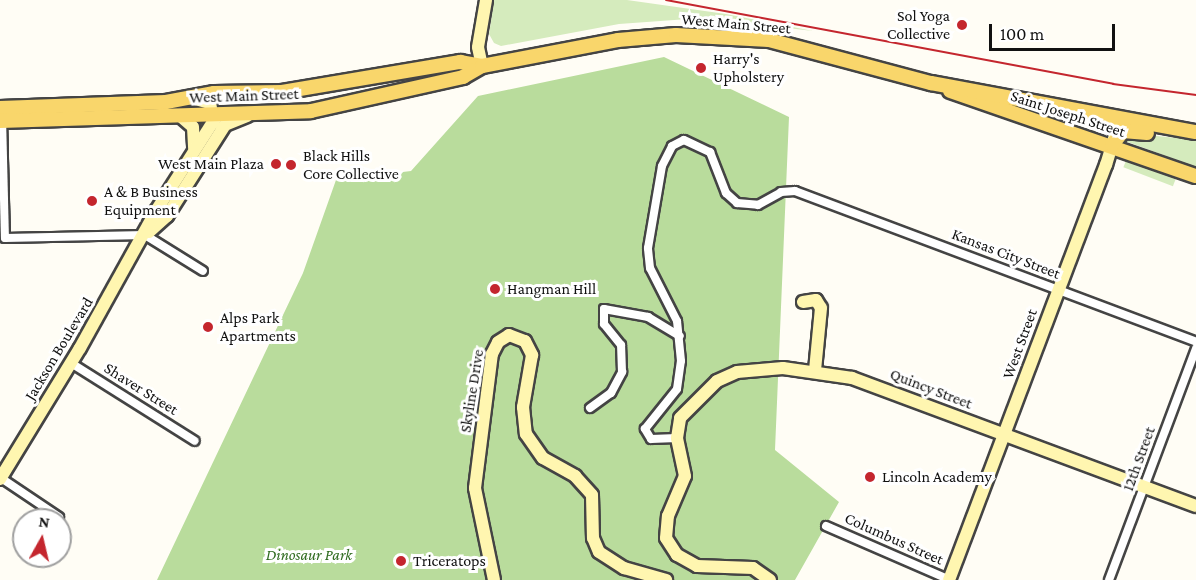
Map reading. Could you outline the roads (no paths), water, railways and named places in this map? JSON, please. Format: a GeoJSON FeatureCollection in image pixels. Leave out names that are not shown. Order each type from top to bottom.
{"type":"FeatureCollection","features":[{"type":"Feature","properties":{"kind":"main road","name":"West Main Street"},"geometry":{"type":"LineString","coordinates":[[1,114],[215,116],[325,108],[463,76],[482,66],[618,40],[721,36],[802,46],[931,83],[1196,133]]}},
{"type":"Feature","properties":{"kind":"main road","name":"West Main Street"},"geometry":{"type":"LineString","coordinates":[[1,114],[189,98],[214,93],[311,89],[411,69],[460,62],[482,66]]}},
{"type":"Feature","properties":{"kind":"main road"},"geometry":{"type":"LineString","coordinates":[[215,116],[228,105],[243,101],[328,95],[386,81],[411,69]]}},
{"type":"Feature","properties":{"kind":"main road","name":"Saint Joseph Street"},"geometry":{"type":"LineString","coordinates":[[931,83],[982,104],[1112,145],[1196,176]]}},
{"type":"Feature","properties":{"kind":"main road"},"geometry":{"type":"LineString","coordinates":[[1112,145],[1119,133],[1126,130],[1169,137],[1196,133]]}},
{"type":"Feature","properties":{"kind":"street"},"geometry":{"type":"LineString","coordinates":[[482,66],[478,47],[486,0]]}},
{"type":"Feature","properties":{"kind":"street"},"geometry":{"type":"LineString","coordinates":[[183,191],[187,174],[214,128],[215,116],[207,100],[189,98]]}},
{"type":"Feature","properties":{"kind":"street"},"geometry":{"type":"LineString","coordinates":[[1,114],[5,238],[145,235],[203,271]]}},
{"type":"Feature","properties":{"kind":"street","name":"Jackson Boulevard"},"geometry":{"type":"LineString","coordinates":[[145,235],[167,216],[225,125],[254,114]]}},
{"type":"Feature","properties":{"kind":"street"},"geometry":{"type":"LineString","coordinates":[[179,115],[193,127],[194,151]]}},
{"type":"Feature","properties":{"kind":"street","name":"Jackson Boulevard"},"geometry":{"type":"LineString","coordinates":[[0,478],[71,363],[215,116]]}},
{"type":"Feature","properties":{"kind":"street","name":"West Street"},"geometry":{"type":"LineString","coordinates":[[949,580],[1120,119]]}},
{"type":"Feature","properties":{"kind":"street","name":"Kansas City Street"},"geometry":{"type":"LineString","coordinates":[[680,336],[673,311],[648,258],[658,177],[672,146],[684,140],[705,148],[726,193],[737,203],[758,205],[788,190],[805,194],[1196,342]]}},
{"type":"Feature","properties":{"kind":"street"},"geometry":{"type":"LineString","coordinates":[[803,302],[816,300],[821,308],[815,370]]}},
{"type":"Feature","properties":{"kind":"street"},"geometry":{"type":"LineString","coordinates":[[590,408],[611,393],[622,372],[621,345],[604,324],[604,309],[648,317],[680,336],[678,389],[645,429],[651,439],[677,438],[685,470],[668,516],[670,547],[697,566],[753,568],[770,580]]}},
{"type":"Feature","properties":{"kind":"street","name":"Skyline Drive"},"geometry":{"type":"LineString","coordinates":[[494,580],[475,488],[492,354],[498,342],[509,335],[525,341],[532,355],[523,407],[526,434],[543,458],[575,476],[592,495],[593,538],[599,552],[624,568],[666,580]]}},
{"type":"Feature","properties":{"kind":"street","name":"12th Street"},"geometry":{"type":"LineString","coordinates":[[1109,580],[1196,348]]}},
{"type":"Feature","properties":{"kind":"street","name":"Shaver Street"},"geometry":{"type":"LineString","coordinates":[[71,363],[195,441]]}},
{"type":"Feature","properties":{"kind":"street","name":"Quincy Street"},"geometry":{"type":"LineString","coordinates":[[677,438],[683,414],[722,377],[762,368],[815,370],[865,382],[1196,506]]}},
{"type":"Feature","properties":{"kind":"street"},"geometry":{"type":"LineString","coordinates":[[0,478],[45,508]]}},
{"type":"Feature","properties":{"kind":"street","name":"Columbus Street"},"geometry":{"type":"LineString","coordinates":[[826,526],[949,580]]}},
{"type":"Feature","properties":{"kind":"railway"},"geometry":{"type":"LineString","coordinates":[[666,0],[1113,84],[1196,95]]}},
{"type":"Feature","properties":{"kind":"place","name":"Sol Yoga Collective"},"geometry":{"type":"Point","coordinates":[962,25]}},
{"type":"Feature","properties":{"kind":"place","name":"Harry's Upholstery"},"geometry":{"type":"Point","coordinates":[701,68]}},
{"type":"Feature","properties":{"kind":"place","name":"West Main Plaza"},"geometry":{"type":"Point","coordinates":[276,164]}},
{"type":"Feature","properties":{"kind":"place","name":"Black Hills Core Collective"},"geometry":{"type":"Point","coordinates":[291,165]}},
{"type":"Feature","properties":{"kind":"place","name":"A & B Business Equipment"},"geometry":{"type":"Point","coordinates":[92,201]}},
{"type":"Feature","properties":{"kind":"place","name":"Hangman Hill"},"geometry":{"type":"Point","coordinates":[495,289]}},
{"type":"Feature","properties":{"kind":"place","name":"Alps Park Apartments"},"geometry":{"type":"Point","coordinates":[208,327]}},
{"type":"Feature","properties":{"kind":"place","name":"Lincoln Academy"},"geometry":{"type":"Point","coordinates":[870,477]}},
{"type":"Feature","properties":{"kind":"place","name":"Triceratops"},"geometry":{"type":"Point","coordinates":[401,561]}},
{"type":"Feature","properties":{"kind":"park label","name":"Dinosaur Park"},"geometry":{"type":"Point","coordinates":[309,555]}}]}
